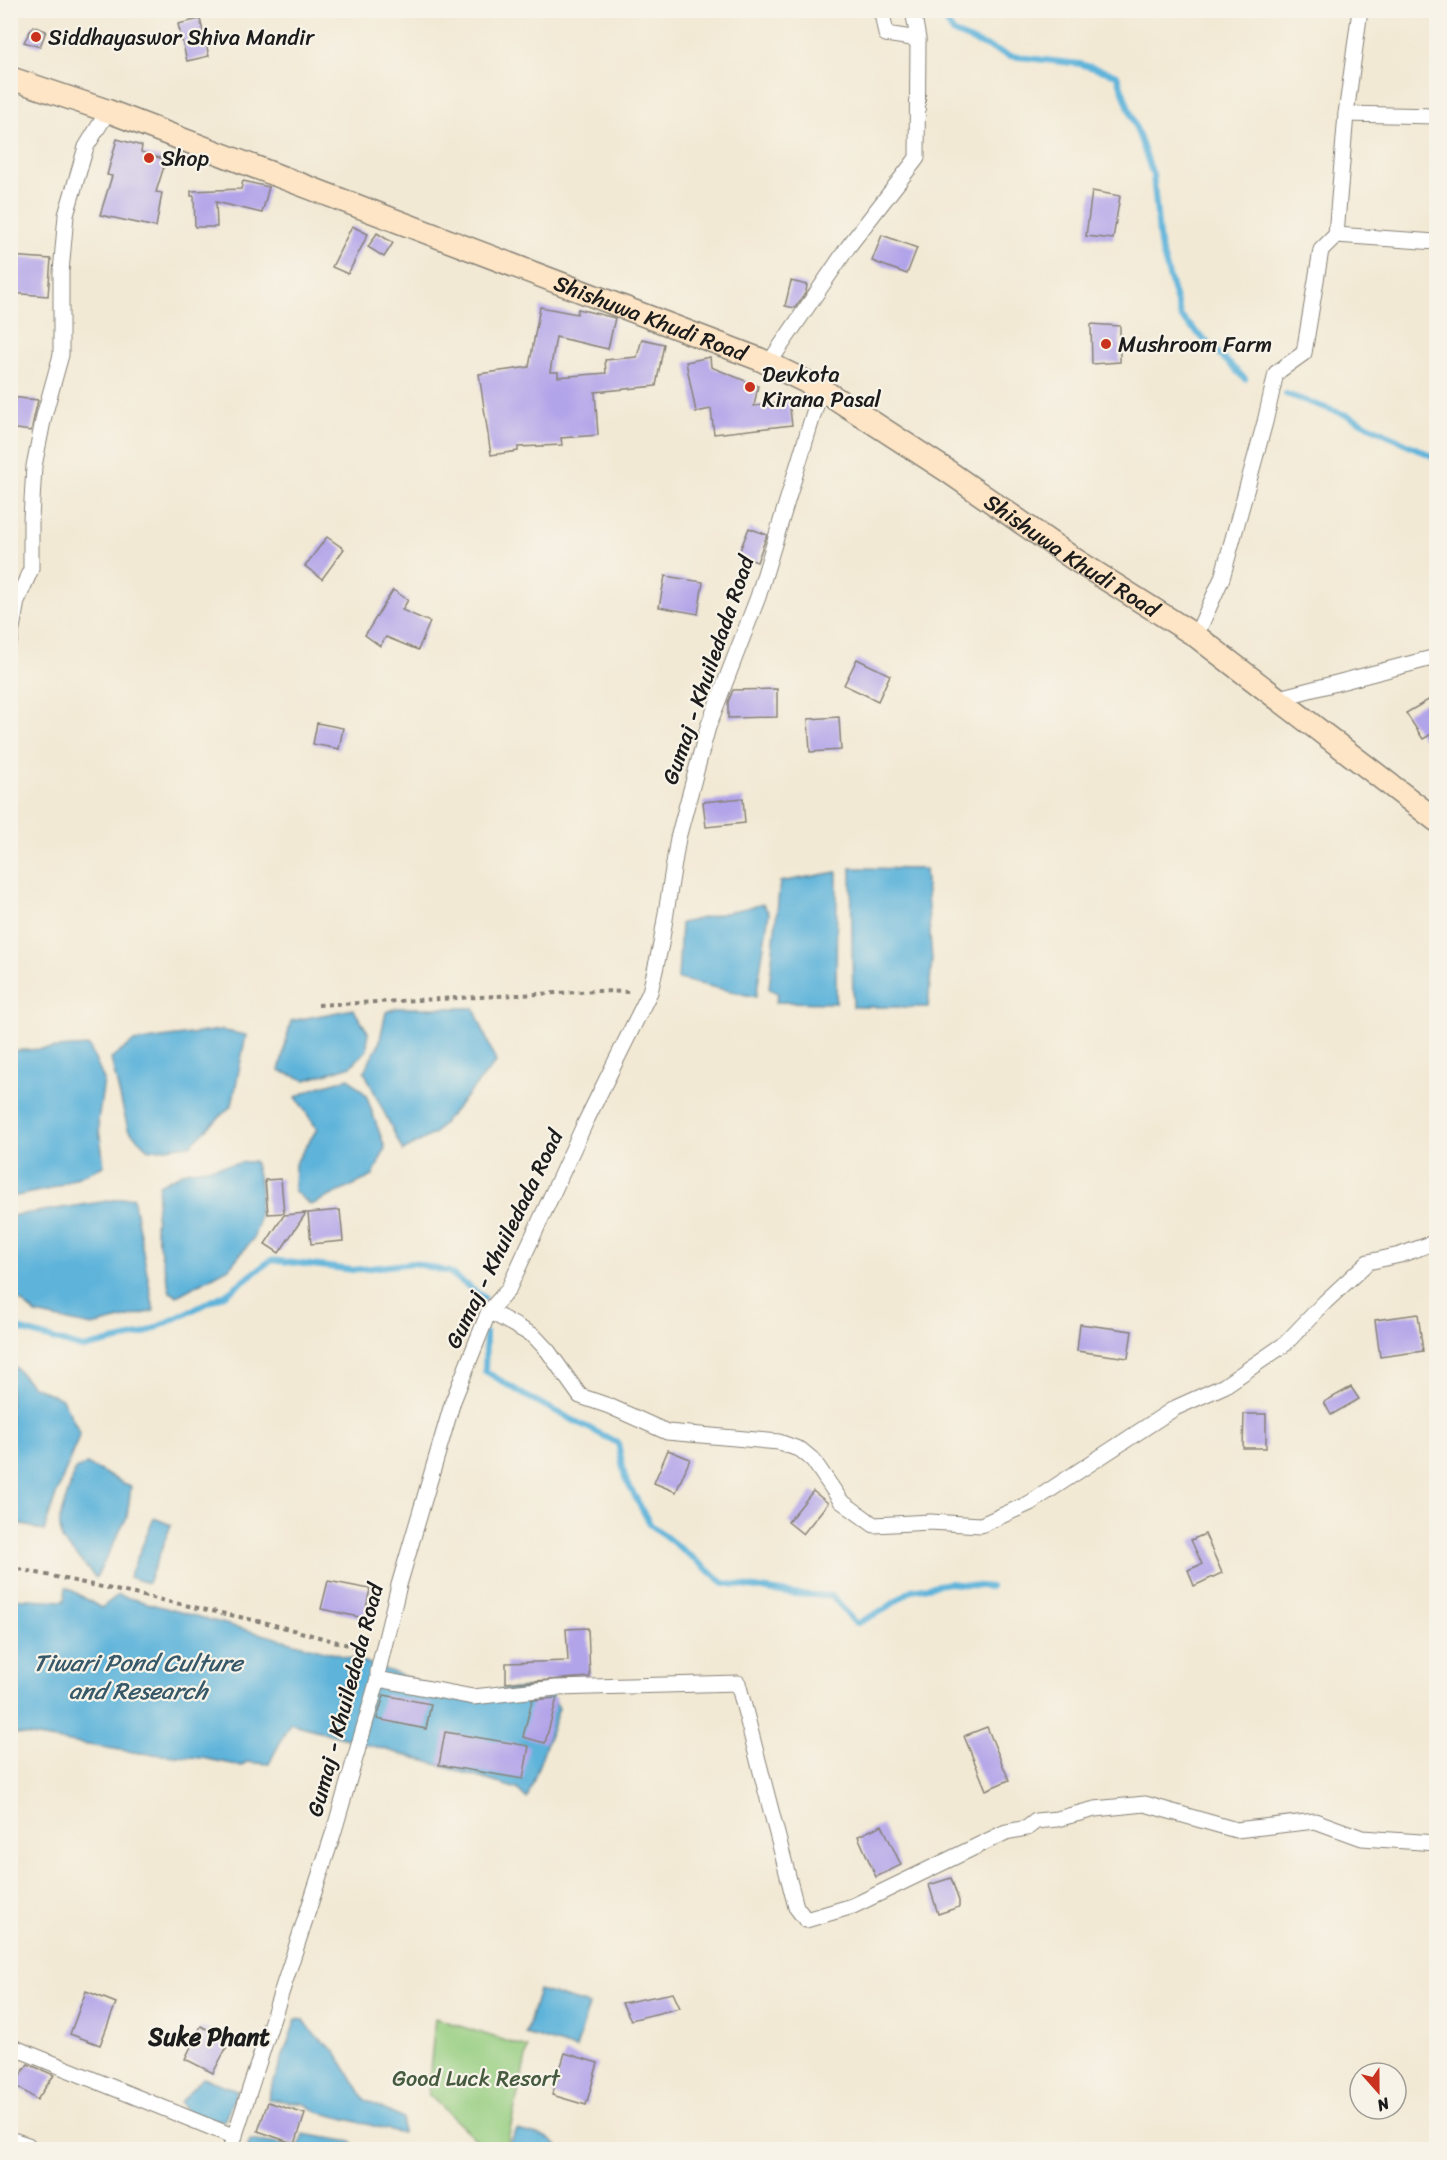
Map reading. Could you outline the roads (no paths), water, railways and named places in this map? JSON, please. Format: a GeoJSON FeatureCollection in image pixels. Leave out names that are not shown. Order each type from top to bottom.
{"type":"FeatureCollection","features":[{"type":"Feature","properties":{"kind":"main road","name":"Shishuwa Khudi Road"},"geometry":{"type":"LineString","coordinates":[[10,78],[108,111],[769,363],[821,389],[946,470],[1074,558],[1196,636],[1275,699],[1433,812]]}},
{"type":"Feature","properties":{"kind":"street"},"geometry":{"type":"LineString","coordinates":[[877,10],[882,13],[886,34],[918,39]]}},
{"type":"Feature","properties":{"kind":"street"},"geometry":{"type":"LineString","coordinates":[[769,363],[848,248],[917,158],[918,39],[913,10]]}},
{"type":"Feature","properties":{"kind":"street"},"geometry":{"type":"LineString","coordinates":[[1196,636],[1222,578],[1276,373],[1304,353],[1321,250],[1336,235],[1346,114],[1360,10]]}},
{"type":"Feature","properties":{"kind":"street"},"geometry":{"type":"LineString","coordinates":[[10,640],[17,601],[31,568],[34,466],[44,416],[61,355],[61,272],[66,215],[86,147],[108,111]]}},
{"type":"Feature","properties":{"kind":"street"},"geometry":{"type":"LineString","coordinates":[[1346,114],[1437,116]]}},
{"type":"Feature","properties":{"kind":"street"},"geometry":{"type":"LineString","coordinates":[[1336,235],[1437,242]]}},
{"type":"Feature","properties":{"kind":"street","name":"Gumaj - Khuiledada Road"},"geometry":{"type":"LineString","coordinates":[[232,2143],[334,1830],[378,1679],[399,1585],[453,1401],[489,1311],[508,1290],[586,1121],[650,992],[661,944],[678,838],[708,727],[758,597],[821,389]]}},
{"type":"Feature","properties":{"kind":"street"},"geometry":{"type":"LineString","coordinates":[[1275,699],[1437,657]]}},
{"type":"Feature","properties":{"kind":"street"},"geometry":{"type":"LineString","coordinates":[[489,1311],[534,1336],[548,1351],[580,1396],[668,1432],[779,1442],[801,1450],[813,1460],[841,1501],[874,1525],[930,1522],[981,1525],[1030,1503],[1175,1407],[1224,1386],[1285,1344],[1324,1302],[1368,1262],[1400,1255],[1437,1242]]}},
{"type":"Feature","properties":{"kind":"street"},"geometry":{"type":"LineString","coordinates":[[378,1679],[473,1697],[556,1688],[738,1683],[796,1907],[806,1920],[853,1906],[1006,1832],[1027,1828],[1036,1821],[1056,1820],[1095,1809],[1145,1804],[1236,1830],[1315,1821],[1362,1838],[1437,1843]]}},
{"type":"Feature","properties":{"kind":"street"},"geometry":{"type":"LineString","coordinates":[[10,2046],[232,2143]]}},
{"type":"Feature","properties":{"kind":"street"},"geometry":{"type":"LineString","coordinates":[[10,2139],[28,2145],[32,2150]]}},
{"type":"Feature","properties":{"kind":"water"},"geometry":{"type":"Polygon","coordinates":[[[851,868],[925,869],[932,960],[928,1007],[853,1007],[851,868]]]}},
{"type":"Feature","properties":{"kind":"water"},"geometry":{"type":"Polygon","coordinates":[[[837,872],[836,1003],[776,1002],[778,993],[769,989],[780,882],[837,872]]]}},
{"type":"Feature","properties":{"kind":"water"},"geometry":{"type":"Polygon","coordinates":[[[763,904],[769,913],[756,997],[678,979],[681,923],[763,904]]]}},
{"type":"Feature","properties":{"kind":"water"},"geometry":{"type":"Polygon","coordinates":[[[396,1008],[474,1008],[496,1062],[435,1133],[403,1151],[364,1071],[379,1044],[386,1012],[396,1008]]]}},
{"type":"Feature","properties":{"kind":"water"},"geometry":{"type":"Polygon","coordinates":[[[353,1009],[368,1032],[367,1050],[351,1066],[306,1080],[279,1071],[291,1021],[353,1009]]]}},
{"type":"Feature","properties":{"kind":"water"},"geometry":{"type":"Polygon","coordinates":[[[220,1030],[246,1035],[232,1105],[190,1145],[149,1150],[128,1129],[111,1059],[133,1042],[220,1030]]]}},
{"type":"Feature","properties":{"kind":"water"},"geometry":{"type":"Polygon","coordinates":[[[89,1046],[104,1080],[98,1121],[104,1166],[50,1189],[11,1197],[11,1051],[89,1046]]]}},
{"type":"Feature","properties":{"kind":"water"},"geometry":{"type":"Polygon","coordinates":[[[349,1078],[366,1095],[385,1148],[373,1176],[311,1205],[294,1191],[295,1164],[317,1129],[296,1097],[315,1088],[349,1078]]]}},
{"type":"Feature","properties":{"kind":"water"},"geometry":{"type":"Polygon","coordinates":[[[254,1161],[261,1188],[258,1224],[253,1239],[229,1268],[177,1296],[170,1292],[155,1227],[159,1185],[186,1171],[254,1161]]]}},
{"type":"Feature","properties":{"kind":"water"},"geometry":{"type":"Polygon","coordinates":[[[133,1197],[154,1311],[92,1326],[36,1314],[11,1293],[11,1216],[133,1197]]]}},
{"type":"Feature","properties":{"kind":"water"},"geometry":{"type":"Polygon","coordinates":[[[10,1365],[15,1367],[31,1385],[62,1399],[80,1433],[44,1531],[11,1521],[10,1365]]]}},
{"type":"Feature","properties":{"kind":"water"},"geometry":{"type":"Polygon","coordinates":[[[87,1464],[131,1487],[127,1517],[96,1578],[62,1540],[59,1521],[75,1470],[87,1464]]]}},
{"type":"Feature","properties":{"kind":"water"},"geometry":{"type":"Polygon","coordinates":[[[154,1518],[171,1525],[148,1583],[129,1577],[154,1518]]]}},
{"type":"Feature","properties":{"kind":"water","name":"Tiwari Pond Culture and Research"},"geometry":{"type":"Polygon","coordinates":[[[66,1587],[101,1608],[118,1595],[365,1662],[449,1693],[547,1687],[559,1708],[527,1799],[517,1789],[290,1723],[269,1764],[246,1762],[242,1766],[202,1758],[140,1753],[11,1733],[10,1598],[64,1601],[66,1587]]]}},
{"type":"Feature","properties":{"kind":"water"},"geometry":{"type":"Polygon","coordinates":[[[539,1990],[589,2005],[576,2049],[526,2034],[539,1990]]]}},
{"type":"Feature","properties":{"kind":"water"},"geometry":{"type":"Polygon","coordinates":[[[296,2019],[304,2020],[314,2034],[335,2051],[365,2100],[403,2119],[402,2133],[318,2112],[305,2104],[268,2099],[296,2019]]]}},
{"type":"Feature","properties":{"kind":"water"},"geometry":{"type":"Polygon","coordinates":[[[203,2078],[237,2090],[224,2121],[189,2115],[180,2102],[203,2078]]]}},
{"type":"Feature","properties":{"kind":"water"},"geometry":{"type":"Polygon","coordinates":[[[517,2130],[546,2137],[562,2149],[507,2149],[517,2130]]]}},
{"type":"Feature","properties":{"kind":"water"},"geometry":{"type":"Polygon","coordinates":[[[303,2134],[353,2142],[351,2149],[247,2149],[250,2140],[299,2147],[303,2134]]]}},
{"type":"Feature","properties":{"kind":"waterway"},"geometry":{"type":"LineString","coordinates":[[938,10],[954,33],[1010,56],[1080,64],[1117,75],[1153,175],[1160,245],[1181,317],[1245,379]]}},
{"type":"Feature","properties":{"kind":"waterway"},"geometry":{"type":"LineString","coordinates":[[1286,394],[1349,416],[1436,458]]}},
{"type":"Feature","properties":{"kind":"waterway"},"geometry":{"type":"LineString","coordinates":[[10,1324],[18,1329],[83,1348],[143,1334],[226,1294],[271,1260],[353,1270],[414,1263],[449,1272],[484,1298]]}},
{"type":"Feature","properties":{"kind":"waterway"},"geometry":{"type":"LineString","coordinates":[[486,1333],[485,1371],[526,1396],[618,1443],[625,1478],[650,1524],[724,1583],[793,1594],[832,1596],[856,1624],[885,1609],[912,1590],[949,1583],[990,1587]]}},
{"type":"Feature","properties":{"kind":"place","name":"Siddhayaswor Shiva Mandir"},"geometry":{"type":"Point","coordinates":[36,37]}},
{"type":"Feature","properties":{"kind":"place","name":"Shop"},"geometry":{"type":"Point","coordinates":[149,158]}},
{"type":"Feature","properties":{"kind":"place","name":"Mushroom Farm"},"geometry":{"type":"Point","coordinates":[1106,344]}},
{"type":"Feature","properties":{"kind":"place","name":"Devkota Kirana Pasal"},"geometry":{"type":"Point","coordinates":[750,387]}},
{"type":"Feature","properties":{"kind":"district","name":"Suke Phant"},"geometry":{"type":"Point","coordinates":[209,2037]}},
{"type":"Feature","properties":{"kind":"park label","name":"Good Luck Resort"},"geometry":{"type":"Point","coordinates":[476,2078]}}]}
